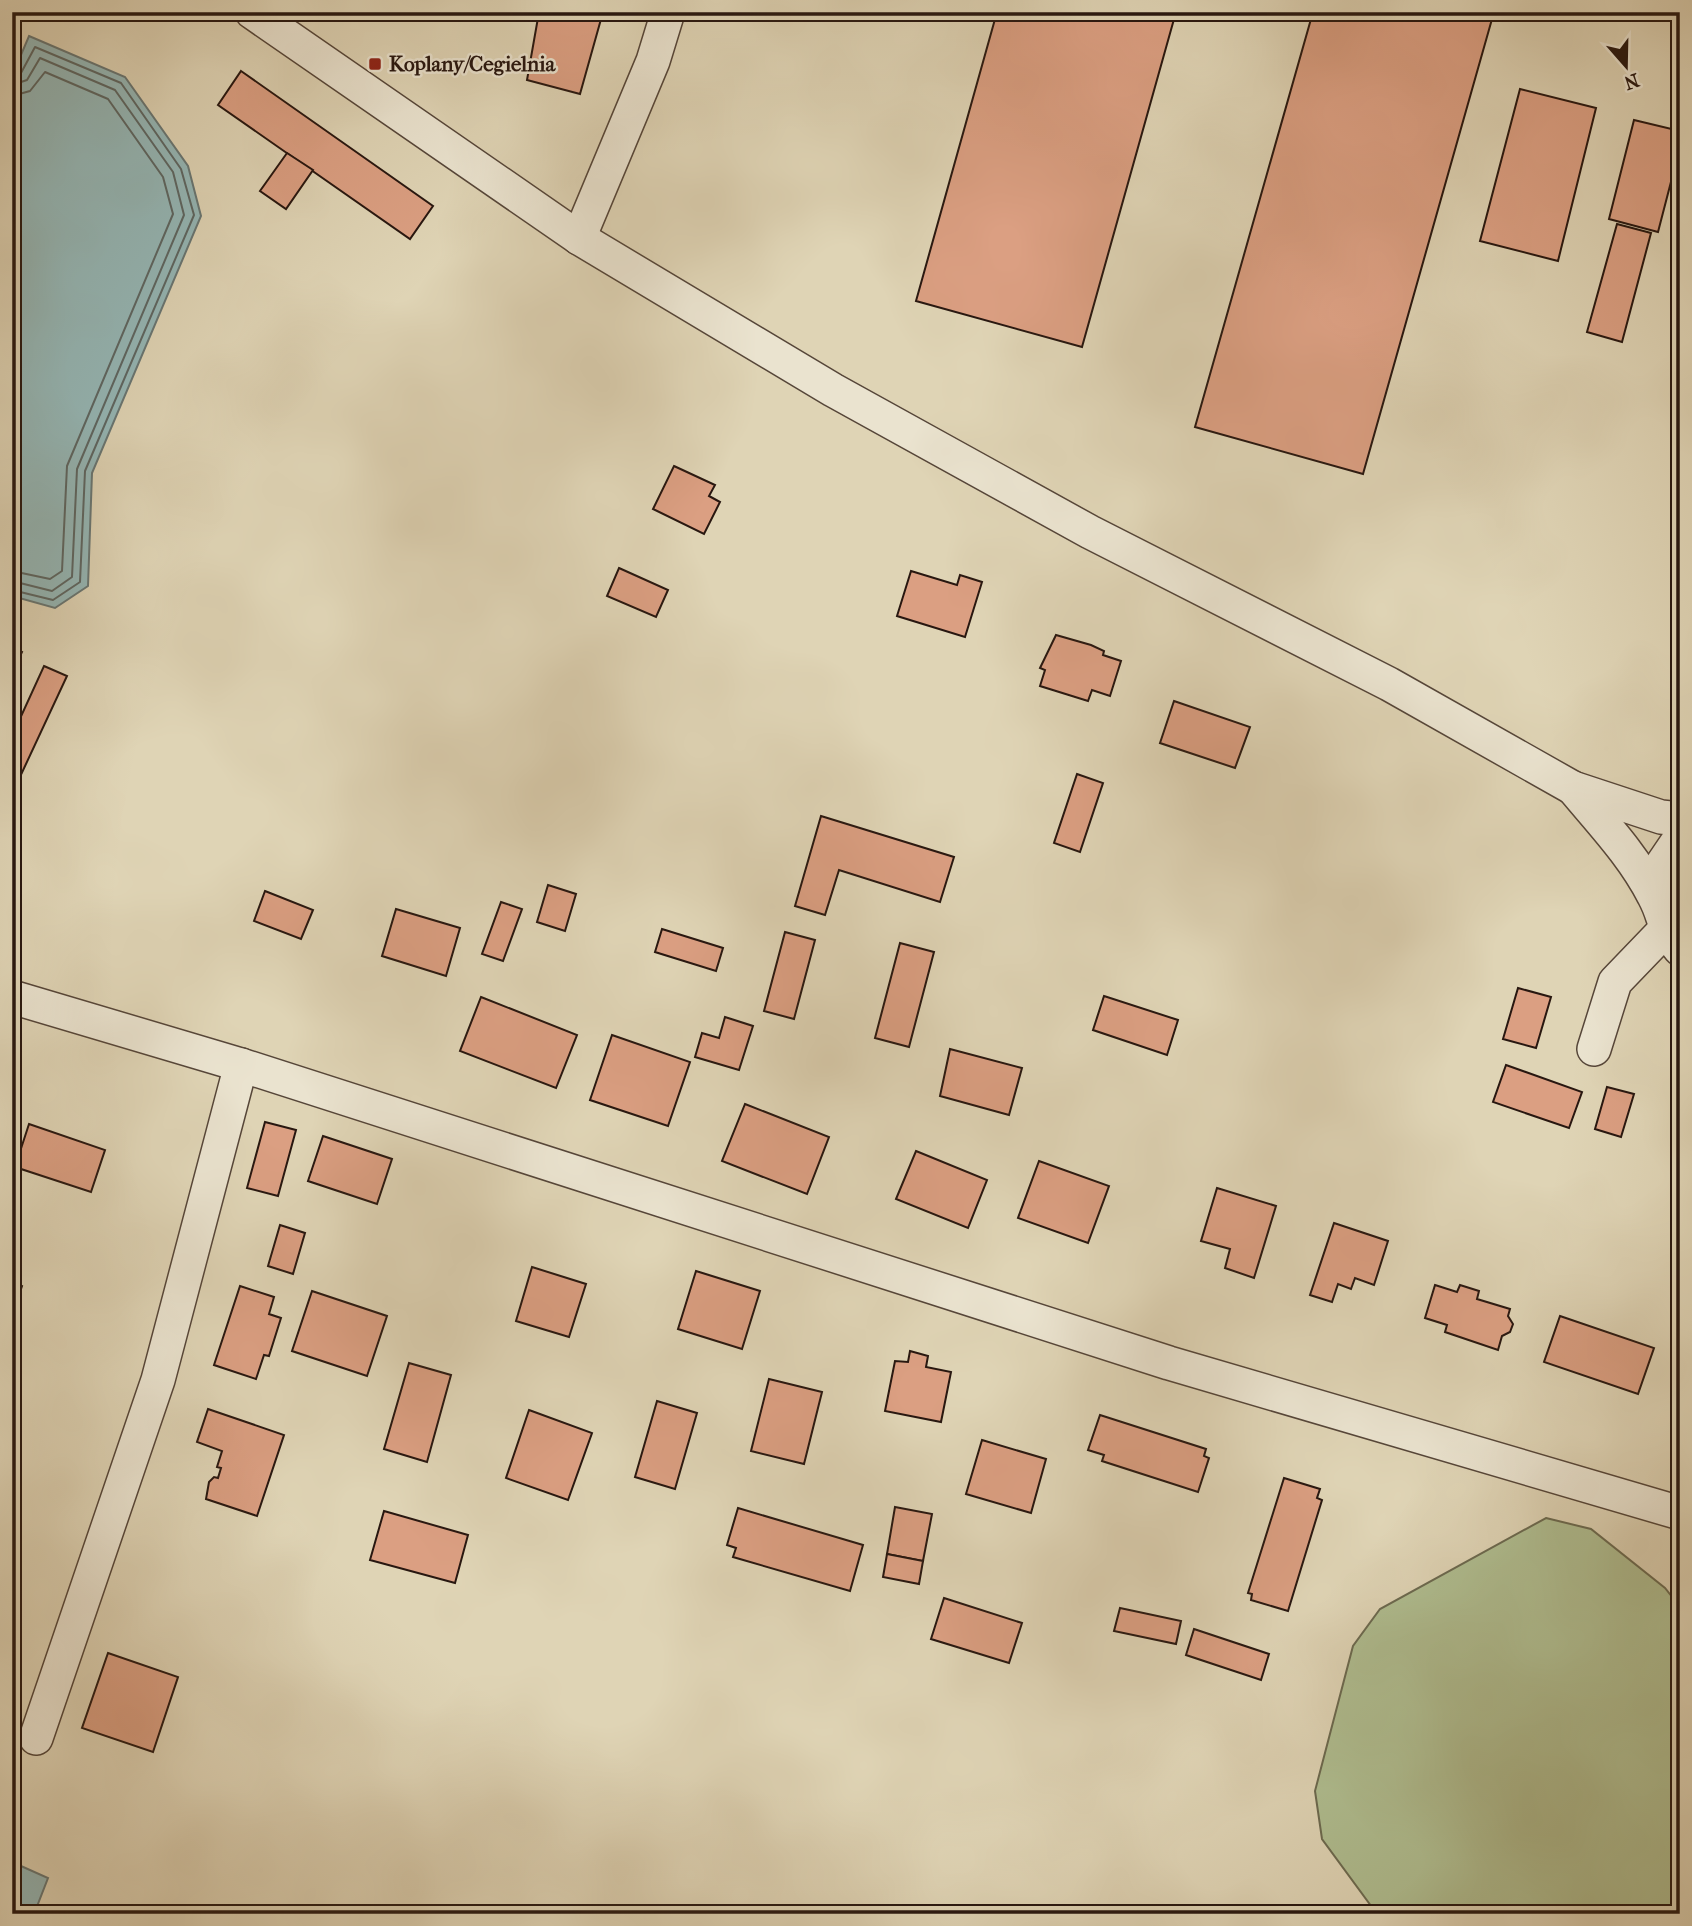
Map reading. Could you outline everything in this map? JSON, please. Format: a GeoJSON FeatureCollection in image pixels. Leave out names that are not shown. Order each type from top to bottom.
{"type":"FeatureCollection","features":[{"type":"Feature","properties":{"kind":"street"},"geometry":{"type":"LineString","coordinates":[[253,12],[579,238],[857,404],[1090,532],[1389,684],[1573,788],[1661,817],[1680,818]]}},
{"type":"Feature","properties":{"kind":"street"},"geometry":{"type":"LineString","coordinates":[[579,238],[653,61],[668,12]]}},
{"type":"Feature","properties":{"kind":"street"},"geometry":{"type":"LineString","coordinates":[[1573,788],[1626,850],[1656,898],[1672,939],[1615,982],[1594,1049]]}},
{"type":"Feature","properties":{"kind":"street"},"geometry":{"type":"LineString","coordinates":[[1656,898],[1661,866],[1680,838]]}},
{"type":"Feature","properties":{"kind":"street"},"geometry":{"type":"LineString","coordinates":[[12,997],[241,1065],[1169,1363],[1680,1513]]}},
{"type":"Feature","properties":{"kind":"street"},"geometry":{"type":"LineString","coordinates":[[36,1738],[158,1380],[241,1065]]}},
{"type":"Feature","properties":{"kind":"green space"},"geometry":{"type":"Polygon","coordinates":[[[1546,1518],[1591,1529],[1665,1588],[1680,1607],[1680,1914],[1377,1914],[1322,1839],[1315,1791],[1353,1646],[1380,1609],[1546,1518]]]}},
{"type":"Feature","properties":{"kind":"water"},"geometry":{"type":"Polygon","coordinates":[[[29,36],[125,77],[188,166],[201,216],[92,473],[88,586],[55,608],[12,596],[12,76],[29,36]]]}},
{"type":"Feature","properties":{"kind":"water"},"geometry":{"type":"Polygon","coordinates":[[[12,1862],[48,1878],[34,1914],[12,1914],[12,1862]]]}},
{"type":"Feature","properties":{"kind":"building"},"geometry":{"type":"Polygon","coordinates":[[[539,12],[603,12],[580,94],[527,80],[539,12]]]}},
{"type":"Feature","properties":{"kind":"building"},"geometry":{"type":"Polygon","coordinates":[[[997,12],[1176,12],[1082,347],[916,301],[997,12]]]}},
{"type":"Feature","properties":{"kind":"building"},"geometry":{"type":"Polygon","coordinates":[[[1313,12],[1494,12],[1363,474],[1195,427],[1313,12]]]}},
{"type":"Feature","properties":{"kind":"building"},"geometry":{"type":"Polygon","coordinates":[[[241,71],[433,206],[410,239],[218,105],[241,71]]]}},
{"type":"Feature","properties":{"kind":"building"},"geometry":{"type":"Polygon","coordinates":[[[1520,89],[1596,108],[1558,261],[1480,241],[1520,89]]]}},
{"type":"Feature","properties":{"kind":"building"},"geometry":{"type":"Polygon","coordinates":[[[1634,120],[1680,131],[1680,147],[1658,232],[1609,219],[1634,120]]]}},
{"type":"Feature","properties":{"kind":"building"},"geometry":{"type":"Polygon","coordinates":[[[287,153],[313,170],[286,209],[260,191],[287,153]]]}},
{"type":"Feature","properties":{"kind":"building"},"geometry":{"type":"Polygon","coordinates":[[[1617,224],[1651,233],[1622,342],[1587,332],[1617,224]]]}},
{"type":"Feature","properties":{"kind":"building"},"geometry":{"type":"Polygon","coordinates":[[[674,466],[715,485],[709,496],[720,502],[704,534],[653,509],[674,466]]]}},
{"type":"Feature","properties":{"kind":"building"},"geometry":{"type":"Polygon","coordinates":[[[619,568],[668,590],[656,617],[607,596],[619,568]]]}},
{"type":"Feature","properties":{"kind":"building"},"geometry":{"type":"Polygon","coordinates":[[[911,571],[957,585],[960,575],[982,582],[965,637],[897,616],[911,571]]]}},
{"type":"Feature","properties":{"kind":"building"},"geometry":{"type":"Polygon","coordinates":[[[1056,635],[1091,645],[1104,651],[1103,655],[1121,661],[1110,696],[1092,690],[1088,701],[1040,686],[1045,670],[1040,668],[1056,635]]]}},
{"type":"Feature","properties":{"kind":"building"},"geometry":{"type":"Polygon","coordinates":[[[12,647],[22,652],[12,673],[12,647]]]}},
{"type":"Feature","properties":{"kind":"building"},"geometry":{"type":"Polygon","coordinates":[[[44,666],[67,676],[12,794],[12,736],[44,666]]]}},
{"type":"Feature","properties":{"kind":"building"},"geometry":{"type":"Polygon","coordinates":[[[1174,701],[1250,727],[1235,768],[1160,743],[1174,701]]]}},
{"type":"Feature","properties":{"kind":"building"},"geometry":{"type":"Polygon","coordinates":[[[1077,774],[1103,783],[1080,852],[1054,843],[1077,774]]]}},
{"type":"Feature","properties":{"kind":"building"},"geometry":{"type":"Polygon","coordinates":[[[821,816],[954,857],[940,902],[839,870],[825,915],[795,906],[821,816]]]}},
{"type":"Feature","properties":{"kind":"building"},"geometry":{"type":"Polygon","coordinates":[[[548,885],[576,894],[565,931],[537,922],[548,885]]]}},
{"type":"Feature","properties":{"kind":"building"},"geometry":{"type":"Polygon","coordinates":[[[265,891],[313,910],[301,939],[254,921],[265,891]]]}},
{"type":"Feature","properties":{"kind":"building"},"geometry":{"type":"Polygon","coordinates":[[[501,902],[522,909],[503,961],[482,954],[501,902]]]}},
{"type":"Feature","properties":{"kind":"building"},"geometry":{"type":"Polygon","coordinates":[[[396,909],[460,928],[446,976],[382,956],[396,909]]]}},
{"type":"Feature","properties":{"kind":"building"},"geometry":{"type":"Polygon","coordinates":[[[662,929],[723,948],[716,971],[655,952],[662,929]]]}},
{"type":"Feature","properties":{"kind":"building"},"geometry":{"type":"Polygon","coordinates":[[[785,932],[815,940],[794,1019],[764,1011],[785,932]]]}},
{"type":"Feature","properties":{"kind":"building"},"geometry":{"type":"Polygon","coordinates":[[[900,943],[934,952],[909,1047],[875,1038],[900,943]]]}},
{"type":"Feature","properties":{"kind":"building"},"geometry":{"type":"Polygon","coordinates":[[[1518,988],[1551,997],[1536,1048],[1503,1039],[1518,988]]]}},
{"type":"Feature","properties":{"kind":"building"},"geometry":{"type":"Polygon","coordinates":[[[1104,996],[1178,1020],[1167,1055],[1093,1030],[1104,996]]]}},
{"type":"Feature","properties":{"kind":"building"},"geometry":{"type":"Polygon","coordinates":[[[481,997],[577,1035],[556,1088],[460,1051],[481,997]]]}},
{"type":"Feature","properties":{"kind":"building"},"geometry":{"type":"Polygon","coordinates":[[[725,1017],[753,1026],[739,1070],[695,1057],[702,1033],[719,1038],[725,1017]]]}},
{"type":"Feature","properties":{"kind":"building"},"geometry":{"type":"Polygon","coordinates":[[[612,1035],[690,1062],[668,1126],[590,1100],[612,1035]]]}},
{"type":"Feature","properties":{"kind":"building"},"geometry":{"type":"Polygon","coordinates":[[[950,1049],[1022,1068],[1009,1115],[940,1096],[950,1049]]]}},
{"type":"Feature","properties":{"kind":"building"},"geometry":{"type":"Polygon","coordinates":[[[1506,1065],[1582,1092],[1569,1128],[1493,1102],[1506,1065]]]}},
{"type":"Feature","properties":{"kind":"building"},"geometry":{"type":"Polygon","coordinates":[[[1607,1087],[1634,1094],[1621,1137],[1595,1129],[1607,1087]]]}},
{"type":"Feature","properties":{"kind":"building"},"geometry":{"type":"Polygon","coordinates":[[[745,1104],[829,1137],[807,1194],[722,1161],[745,1104]]]}},
{"type":"Feature","properties":{"kind":"building"},"geometry":{"type":"Polygon","coordinates":[[[265,1122],[296,1130],[278,1196],[247,1188],[265,1122]]]}},
{"type":"Feature","properties":{"kind":"building"},"geometry":{"type":"Polygon","coordinates":[[[29,1124],[105,1150],[91,1192],[15,1167],[29,1124]]]}},
{"type":"Feature","properties":{"kind":"building"},"geometry":{"type":"Polygon","coordinates":[[[323,1136],[392,1159],[377,1204],[308,1181],[323,1136]]]}},
{"type":"Feature","properties":{"kind":"building"},"geometry":{"type":"Polygon","coordinates":[[[916,1151],[987,1180],[968,1228],[896,1199],[916,1151]]]}},
{"type":"Feature","properties":{"kind":"building"},"geometry":{"type":"Polygon","coordinates":[[[1039,1161],[1109,1186],[1088,1243],[1018,1218],[1039,1161]]]}},
{"type":"Feature","properties":{"kind":"building"},"geometry":{"type":"Polygon","coordinates":[[[1217,1188],[1276,1206],[1254,1278],[1225,1268],[1230,1249],[1201,1241],[1217,1188]]]}},
{"type":"Feature","properties":{"kind":"building"},"geometry":{"type":"Polygon","coordinates":[[[1334,1223],[1388,1241],[1374,1285],[1355,1278],[1351,1289],[1338,1284],[1332,1302],[1310,1295],[1334,1223]]]}},
{"type":"Feature","properties":{"kind":"building"},"geometry":{"type":"Polygon","coordinates":[[[280,1225],[305,1233],[293,1274],[268,1266],[280,1225]]]}},
{"type":"Feature","properties":{"kind":"building"},"geometry":{"type":"Polygon","coordinates":[[[532,1267],[586,1284],[569,1337],[516,1321],[532,1267]]]}},
{"type":"Feature","properties":{"kind":"building"},"geometry":{"type":"Polygon","coordinates":[[[696,1271],[760,1291],[742,1349],[678,1329],[696,1271]]]}},
{"type":"Feature","properties":{"kind":"building"},"geometry":{"type":"Polygon","coordinates":[[[12,1282],[22,1286],[12,1315],[12,1282]]]}},
{"type":"Feature","properties":{"kind":"building"},"geometry":{"type":"Polygon","coordinates":[[[1435,1285],[1457,1292],[1460,1285],[1479,1291],[1477,1299],[1510,1309],[1508,1316],[1513,1324],[1510,1332],[1502,1336],[1498,1350],[1445,1332],[1447,1325],[1425,1318],[1435,1285]]]}},
{"type":"Feature","properties":{"kind":"building"},"geometry":{"type":"Polygon","coordinates":[[[240,1286],[274,1297],[269,1314],[281,1318],[269,1356],[264,1355],[256,1379],[214,1365],[240,1286]]]}},
{"type":"Feature","properties":{"kind":"building"},"geometry":{"type":"Polygon","coordinates":[[[312,1291],[387,1316],[367,1376],[292,1351],[312,1291]]]}},
{"type":"Feature","properties":{"kind":"building"},"geometry":{"type":"Polygon","coordinates":[[[1560,1316],[1654,1348],[1638,1394],[1544,1362],[1560,1316]]]}},
{"type":"Feature","properties":{"kind":"building"},"geometry":{"type":"Polygon","coordinates":[[[910,1351],[928,1356],[926,1367],[951,1372],[941,1422],[885,1411],[895,1361],[908,1362],[910,1351]]]}},
{"type":"Feature","properties":{"kind":"building"},"geometry":{"type":"Polygon","coordinates":[[[409,1363],[451,1375],[427,1462],[384,1449],[409,1363]]]}},
{"type":"Feature","properties":{"kind":"building"},"geometry":{"type":"Polygon","coordinates":[[[769,1379],[822,1392],[804,1464],[751,1451],[769,1379]]]}},
{"type":"Feature","properties":{"kind":"building"},"geometry":{"type":"Polygon","coordinates":[[[657,1401],[697,1413],[675,1489],[635,1477],[657,1401]]]}},
{"type":"Feature","properties":{"kind":"building"},"geometry":{"type":"Polygon","coordinates":[[[208,1409],[284,1435],[257,1516],[206,1499],[209,1482],[214,1477],[218,1478],[221,1468],[217,1467],[222,1451],[197,1442],[208,1409]]]}},
{"type":"Feature","properties":{"kind":"building"},"geometry":{"type":"Polygon","coordinates":[[[529,1410],[592,1433],[568,1500],[506,1478],[529,1410]]]}},
{"type":"Feature","properties":{"kind":"building"},"geometry":{"type":"Polygon","coordinates":[[[1100,1415],[1206,1449],[1204,1456],[1209,1458],[1198,1492],[1102,1461],[1104,1455],[1088,1450],[1100,1415]]]}},
{"type":"Feature","properties":{"kind":"building"},"geometry":{"type":"Polygon","coordinates":[[[982,1440],[1046,1459],[1031,1513],[966,1494],[982,1440]]]}},
{"type":"Feature","properties":{"kind":"building"},"geometry":{"type":"Polygon","coordinates":[[[1284,1478],[1320,1489],[1317,1498],[1322,1500],[1288,1611],[1251,1600],[1252,1594],[1248,1593],[1284,1478]]]}},
{"type":"Feature","properties":{"kind":"building"},"geometry":{"type":"Polygon","coordinates":[[[895,1507],[932,1514],[923,1561],[887,1554],[895,1507]]]}},
{"type":"Feature","properties":{"kind":"building"},"geometry":{"type":"Polygon","coordinates":[[[738,1508],[863,1545],[850,1591],[733,1557],[736,1548],[727,1545],[738,1508]]]}},
{"type":"Feature","properties":{"kind":"building"},"geometry":{"type":"Polygon","coordinates":[[[384,1511],[468,1535],[455,1583],[370,1560],[384,1511]]]}},
{"type":"Feature","properties":{"kind":"building"},"geometry":{"type":"Polygon","coordinates":[[[887,1554],[923,1561],[919,1584],[883,1577],[887,1554]]]}},
{"type":"Feature","properties":{"kind":"building"},"geometry":{"type":"Polygon","coordinates":[[[944,1598],[1022,1623],[1009,1663],[931,1639],[944,1598]]]}},
{"type":"Feature","properties":{"kind":"building"},"geometry":{"type":"Polygon","coordinates":[[[1120,1608],[1181,1621],[1176,1644],[1114,1631],[1120,1608]]]}},
{"type":"Feature","properties":{"kind":"building"},"geometry":{"type":"Polygon","coordinates":[[[1194,1629],[1269,1654],[1261,1680],[1186,1655],[1194,1629]]]}},
{"type":"Feature","properties":{"kind":"building"},"geometry":{"type":"Polygon","coordinates":[[[108,1653],[178,1677],[153,1752],[82,1728],[108,1653]]]}},
{"type":"Feature","properties":{"kind":"place","name":"Koplany/Cegielnia"},"geometry":{"type":"Point","coordinates":[375,64]}}]}
